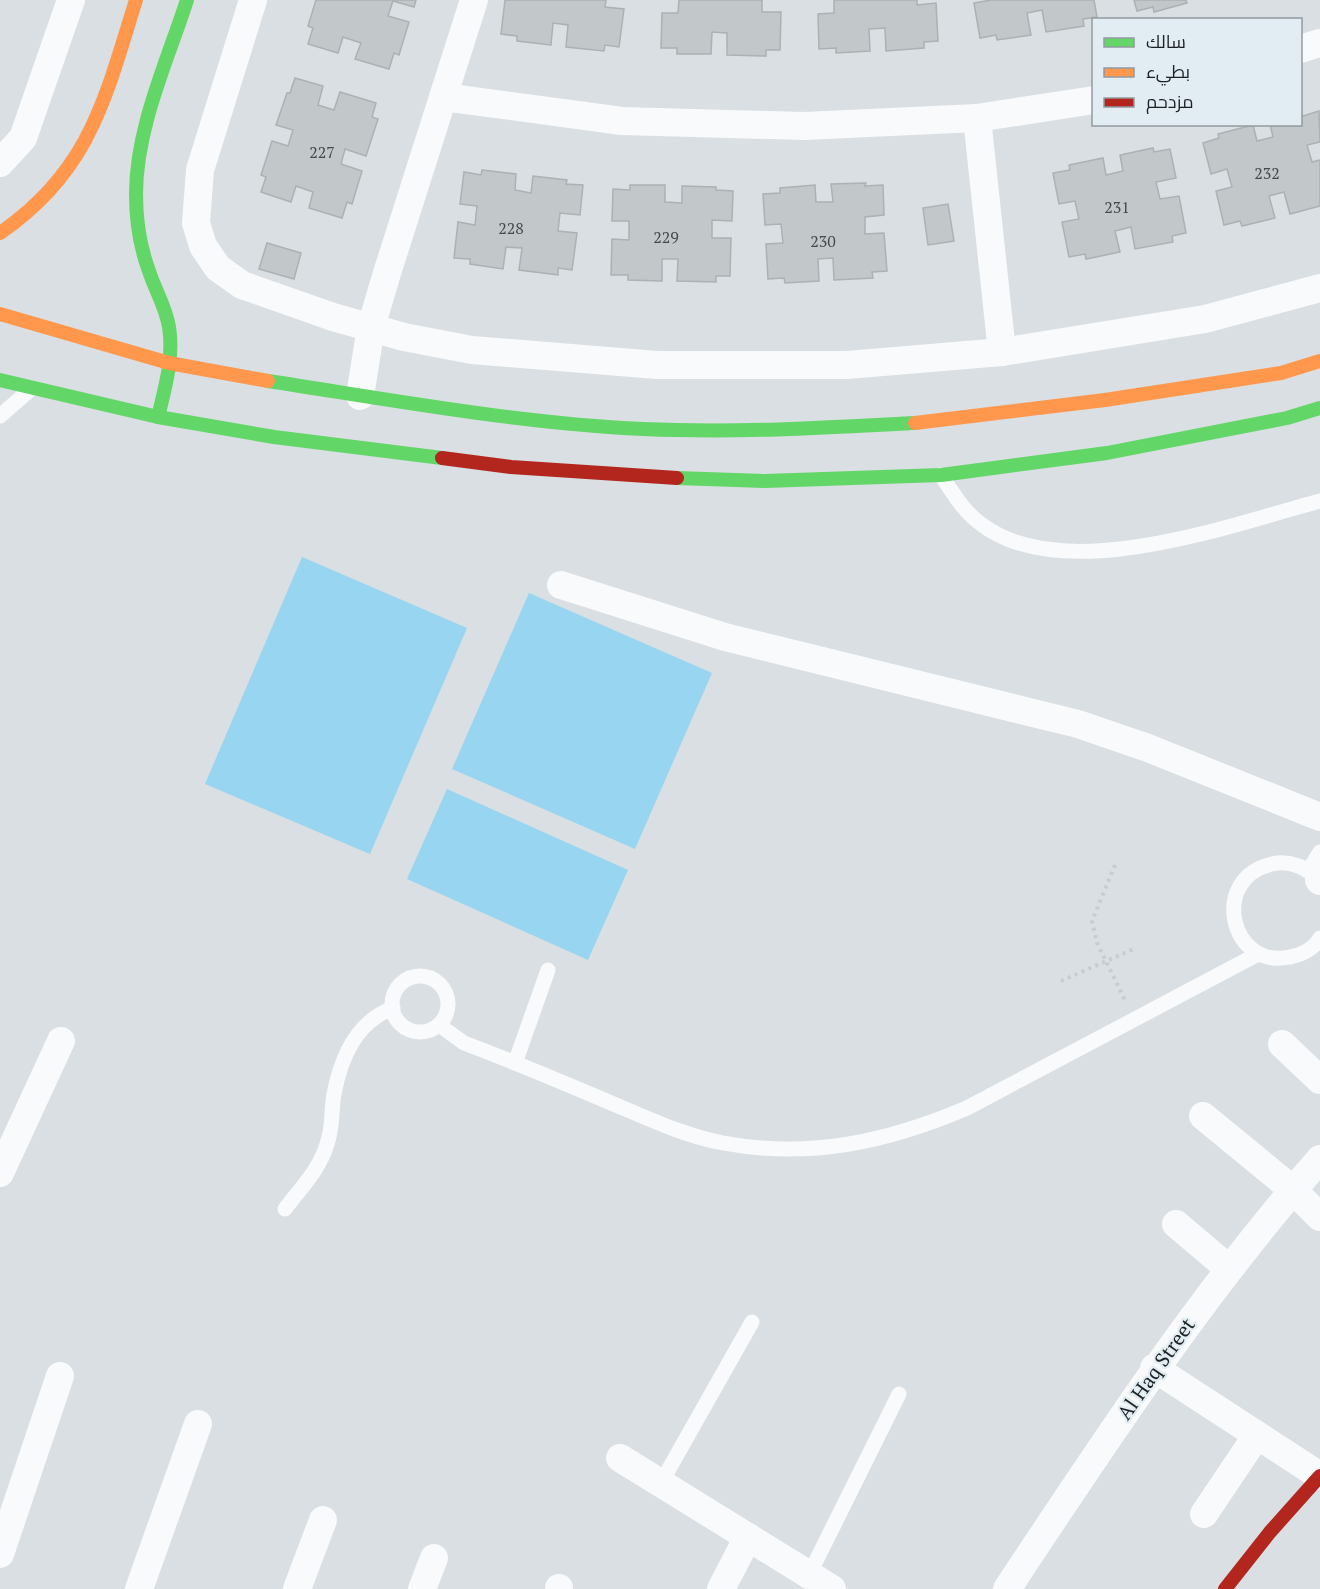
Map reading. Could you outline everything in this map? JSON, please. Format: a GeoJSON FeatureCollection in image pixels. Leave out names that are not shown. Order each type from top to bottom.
{"type":"FeatureCollection","features":[{"type":"Feature","properties":{"kind":"street"},"geometry":{"type":"LineString","coordinates":[[0,163],[23,138],[71,0]]}},
{"type":"Feature","properties":{"kind":"street"},"geometry":{"type":"LineString","coordinates":[[0,232],[44,199],[71,168],[87,141],[107,93],[136,0]]}},
{"type":"Feature","properties":{"kind":"street"},"geometry":{"type":"LineString","coordinates":[[158,417],[169,363],[170,328],[146,263],[138,231],[136,191],[142,148],[188,0]]}},
{"type":"Feature","properties":{"kind":"street"},"geometry":{"type":"LineString","coordinates":[[254,0],[200,170],[195,223],[203,246],[218,268],[242,285],[333,317],[438,345],[472,350],[657,364],[847,365],[1002,352],[1205,319],[1320,288]]}},
{"type":"Feature","properties":{"kind":"street"},"geometry":{"type":"LineString","coordinates":[[360,396],[371,327],[399,230],[474,0]]}},
{"type":"Feature","properties":{"kind":"street"},"geometry":{"type":"LineString","coordinates":[[1302,48],[1320,43]]}},
{"type":"Feature","properties":{"kind":"street"},"geometry":{"type":"LineString","coordinates":[[443,97],[622,120],[804,126],[977,118],[1092,100]]}},
{"type":"Feature","properties":{"kind":"street"},"geometry":{"type":"LineString","coordinates":[[977,118],[1002,352]]}},
{"type":"Feature","properties":{"kind":"street"},"geometry":{"type":"LineString","coordinates":[[0,314],[169,363],[360,396],[514,418],[642,429],[762,431],[930,422],[1281,373],[1320,361]]}},
{"type":"Feature","properties":{"kind":"street"},"geometry":{"type":"LineString","coordinates":[[0,380],[158,417],[286,438],[511,467],[765,481],[941,475],[1107,453],[1287,418],[1320,408]]}},
{"type":"Feature","properties":{"kind":"street"},"geometry":{"type":"LineString","coordinates":[[561,585],[725,637],[1078,724],[1178,759],[1320,818]]}},
{"type":"Feature","properties":{"kind":"street"},"geometry":{"type":"LineString","coordinates":[[0,1173],[61,1041]]}},
{"type":"Feature","properties":{"kind":"street"},"geometry":{"type":"LineString","coordinates":[[1282,1044],[1320,1080]]}},
{"type":"Feature","properties":{"kind":"street"},"geometry":{"type":"LineString","coordinates":[[1203,1116],[1293,1190],[1320,1217]]}},
{"type":"Feature","properties":{"kind":"street","name":"Al Haq Street"},"geometry":{"type":"LineString","coordinates":[[1007,1589],[1154,1368],[1228,1268],[1320,1159]]}},
{"type":"Feature","properties":{"kind":"street"},"geometry":{"type":"LineString","coordinates":[[1176,1224],[1228,1268]]}},
{"type":"Feature","properties":{"kind":"street"},"geometry":{"type":"LineString","coordinates":[[1154,1368],[1320,1476],[1270,1532],[1225,1589]]}},
{"type":"Feature","properties":{"kind":"street"},"geometry":{"type":"LineString","coordinates":[[0,1554],[60,1376]]}},
{"type":"Feature","properties":{"kind":"street"},"geometry":{"type":"LineString","coordinates":[[139,1589],[198,1424]]}},
{"type":"Feature","properties":{"kind":"street"},"geometry":{"type":"LineString","coordinates":[[1204,1514],[1257,1435]]}},
{"type":"Feature","properties":{"kind":"street"},"geometry":{"type":"LineString","coordinates":[[620,1458],[821,1582]]}},
{"type":"Feature","properties":{"kind":"street"},"geometry":{"type":"LineString","coordinates":[[297,1589],[323,1520]]}},
{"type":"Feature","properties":{"kind":"street"},"geometry":{"type":"LineString","coordinates":[[721,1589],[748,1537]]}},
{"type":"Feature","properties":{"kind":"street"},"geometry":{"type":"LineString","coordinates":[[422,1589],[434,1558]]}},
{"type":"Feature","properties":{"kind":"lane"},"geometry":{"type":"LineString","coordinates":[[0,416],[32,388]]}},
{"type":"Feature","properties":{"kind":"lane"},"geometry":{"type":"LineString","coordinates":[[941,475],[964,510],[982,525],[1013,542],[1047,551],[1143,545],[1191,537],[1320,501]]}},
{"type":"Feature","properties":{"kind":"lane"},"geometry":{"type":"LineString","coordinates":[[1320,852],[1317,878],[1284,861],[1258,867],[1239,885],[1231,910],[1239,936],[1258,954],[1279,960],[1301,955],[1320,939]]}},
{"type":"Feature","properties":{"kind":"lane"},"geometry":{"type":"LineString","coordinates":[[439,1025],[464,1043],[684,1132],[723,1143],[772,1149],[823,1148],[873,1142],[921,1128],[1006,1089],[1258,954]]}},
{"type":"Feature","properties":{"kind":"lane"},"geometry":{"type":"LineString","coordinates":[[515,1063],[548,970]]}},
{"type":"Feature","properties":{"kind":"lane"},"geometry":{"type":"LineString","coordinates":[[411,977],[432,978],[447,994],[445,1016],[439,1025],[429,1030],[408,1029],[399,1023],[393,1008],[394,992],[401,983],[411,977]]}},
{"type":"Feature","properties":{"kind":"lane"},"geometry":{"type":"LineString","coordinates":[[285,1209],[311,1175],[327,1145],[336,1085],[349,1047],[363,1026],[382,1012],[393,1008]]}},
{"type":"Feature","properties":{"kind":"lane"},"geometry":{"type":"LineString","coordinates":[[661,1483],[752,1322]]}},
{"type":"Feature","properties":{"kind":"lane"},"geometry":{"type":"LineString","coordinates":[[821,1582],[899,1394]]}},
{"type":"Feature","properties":{"kind":"path"},"geometry":{"type":"LineString","coordinates":[[1115,865],[1092,921],[1097,943],[1136,1021]]}},
{"type":"Feature","properties":{"kind":"path"},"geometry":{"type":"LineString","coordinates":[[1061,981],[1136,948]]}},
{"type":"Feature","properties":{"kind":"shaded area"},"geometry":{"type":"Polygon","coordinates":[[[302,557],[467,628],[370,854],[205,784],[302,557]]]}},
{"type":"Feature","properties":{"kind":"shaded area"},"geometry":{"type":"Polygon","coordinates":[[[529,593],[712,673],[635,849],[452,769],[529,593]]]}},
{"type":"Feature","properties":{"kind":"shaded area"},"geometry":{"type":"Polygon","coordinates":[[[447,789],[628,870],[588,960],[407,879],[447,789]]]}},
{"type":"Feature","properties":{"kind":"building"},"geometry":{"type":"Polygon","coordinates":[[[316,0],[416,0],[414,7],[393,1],[388,16],[409,22],[399,55],[394,53],[389,69],[355,59],[361,43],[343,37],[338,53],[308,44],[313,28],[308,26],[316,0]]]}},
{"type":"Feature","properties":{"kind":"building"},"geometry":{"type":"Polygon","coordinates":[[[505,0],[606,0],[605,7],[624,9],[619,47],[605,45],[604,51],[566,47],[568,25],[553,23],[551,45],[517,41],[517,36],[501,34],[505,0]]]}},
{"type":"Feature","properties":{"kind":"building"},"geometry":{"type":"Polygon","coordinates":[[[679,0],[762,0],[762,12],[781,12],[780,50],[766,50],[766,56],[727,55],[727,33],[712,32],[711,54],[677,54],[677,48],[661,48],[662,13],[678,13],[679,0]]]}},
{"type":"Feature","properties":{"kind":"building"},"geometry":{"type":"Polygon","coordinates":[[[834,0],[917,0],[917,5],[936,3],[938,41],[924,42],[924,48],[886,51],[885,28],[869,29],[870,51],[836,53],[836,48],[819,49],[818,14],[834,13],[834,0]]]}},
{"type":"Feature","properties":{"kind":"building"},"geometry":{"type":"Polygon","coordinates":[[[991,0],[1094,0],[1097,17],[1083,19],[1084,26],[1046,32],[1042,10],[1027,13],[1031,35],[997,40],[996,35],[980,38],[974,3],[991,0]]]}},
{"type":"Feature","properties":{"kind":"building"},"geometry":{"type":"Polygon","coordinates":[[[1134,0],[1186,0],[1187,3],[1154,12],[1153,7],[1137,11],[1134,0]]]}},
{"type":"Feature","properties":{"kind":"building"},"geometry":{"type":"Polygon","coordinates":[[[295,78],[323,86],[318,105],[334,110],[340,92],[376,103],[372,117],[378,119],[366,156],[345,149],[341,164],[362,171],[352,204],[347,202],[342,218],[309,208],[313,192],[296,186],[291,202],[261,192],[266,177],[261,175],[272,141],[288,146],[293,130],[276,125],[295,78]]]}},
{"type":"Feature","properties":{"kind":"building"},"geometry":{"type":"Polygon","coordinates":[[[1319,111],[1320,142],[1307,145],[1312,162],[1320,160],[1320,206],[1290,214],[1284,192],[1269,196],[1275,218],[1242,226],[1240,221],[1224,225],[1216,191],[1232,187],[1227,169],[1211,174],[1203,143],[1219,138],[1218,134],[1249,126],[1253,126],[1257,141],[1273,137],[1270,126],[1302,126],[1303,116],[1319,111]]]}},
{"type":"Feature","properties":{"kind":"building"},"geometry":{"type":"Polygon","coordinates":[[[1153,148],[1154,152],[1170,149],[1176,178],[1156,182],[1160,199],[1179,196],[1186,233],[1172,236],[1173,242],[1135,249],[1131,227],[1115,231],[1120,252],[1086,259],[1085,254],[1069,257],[1062,222],[1079,219],[1075,201],[1059,204],[1053,173],[1070,170],[1069,165],[1103,158],[1106,175],[1123,171],[1120,155],[1153,148]]]}},
{"type":"Feature","properties":{"kind":"building"},"geometry":{"type":"Polygon","coordinates":[[[482,170],[516,174],[515,190],[531,193],[533,176],[567,180],[566,184],[583,185],[580,215],[560,213],[558,231],[577,233],[572,270],[558,268],[558,275],[519,270],[522,248],[506,247],[503,269],[470,264],[470,259],[454,258],[458,222],[475,225],[477,206],[460,204],[464,172],[481,175],[482,170]]]}},
{"type":"Feature","properties":{"kind":"building"},"geometry":{"type":"Polygon","coordinates":[[[866,183],[865,186],[883,185],[884,215],[865,217],[865,234],[884,233],[887,271],[872,272],[873,278],[834,280],[833,258],[818,259],[819,281],[785,283],[784,278],[768,279],[766,244],[783,243],[781,224],[765,225],[763,194],[780,193],[780,188],[815,185],[816,202],[833,202],[831,184],[866,183]]]}},
{"type":"Feature","properties":{"kind":"building"},"geometry":{"type":"Polygon","coordinates":[[[630,185],[665,185],[665,202],[682,203],[682,186],[716,187],[716,190],[733,191],[732,221],[712,220],[712,238],[731,238],[730,276],[716,276],[716,282],[677,281],[678,259],[662,259],[662,281],[628,280],[628,275],[611,275],[612,239],[629,240],[629,221],[612,221],[613,189],[630,190],[630,185]]]}},
{"type":"Feature","properties":{"kind":"building"},"geometry":{"type":"Polygon","coordinates":[[[948,204],[954,241],[928,245],[923,208],[948,204]]]}},
{"type":"Feature","properties":{"kind":"building"},"geometry":{"type":"Polygon","coordinates":[[[267,243],[301,253],[294,279],[259,269],[267,243]]]}},
{"type":"Feature","properties":{"kind":"traffic: fast"},"geometry":{"type":"LineString","coordinates":[[158,417],[168,372],[170,338],[165,312],[151,278],[141,243],[136,204],[137,169],[154,96],[187,0]]}},
{"type":"Feature","properties":{"kind":"traffic: fast"},"geometry":{"type":"LineString","coordinates":[[0,380],[158,417],[274,437],[442,458]]}},
{"type":"Feature","properties":{"kind":"traffic: fast"},"geometry":{"type":"LineString","coordinates":[[268,381],[455,410],[596,426],[677,430],[745,430],[915,423]]}},
{"type":"Feature","properties":{"kind":"traffic: fast"},"geometry":{"type":"LineString","coordinates":[[677,478],[765,481],[941,475],[1107,453],[1287,418],[1320,408]]}},
{"type":"Feature","properties":{"kind":"traffic: slow"},"geometry":{"type":"LineString","coordinates":[[0,233],[30,209],[55,184],[74,158],[103,101],[136,0]]}},
{"type":"Feature","properties":{"kind":"traffic: slow"},"geometry":{"type":"LineString","coordinates":[[0,314],[169,363],[268,381]]}},
{"type":"Feature","properties":{"kind":"traffic: slow"},"geometry":{"type":"LineString","coordinates":[[915,423],[1105,400],[1281,373],[1320,361]]}},
{"type":"Feature","properties":{"kind":"traffic: jam"},"geometry":{"type":"LineString","coordinates":[[442,458],[511,467],[677,478]]}},
{"type":"Feature","properties":{"kind":"traffic: jam"},"geometry":{"type":"LineString","coordinates":[[1225,1589],[1270,1532],[1320,1476]]}}]}
